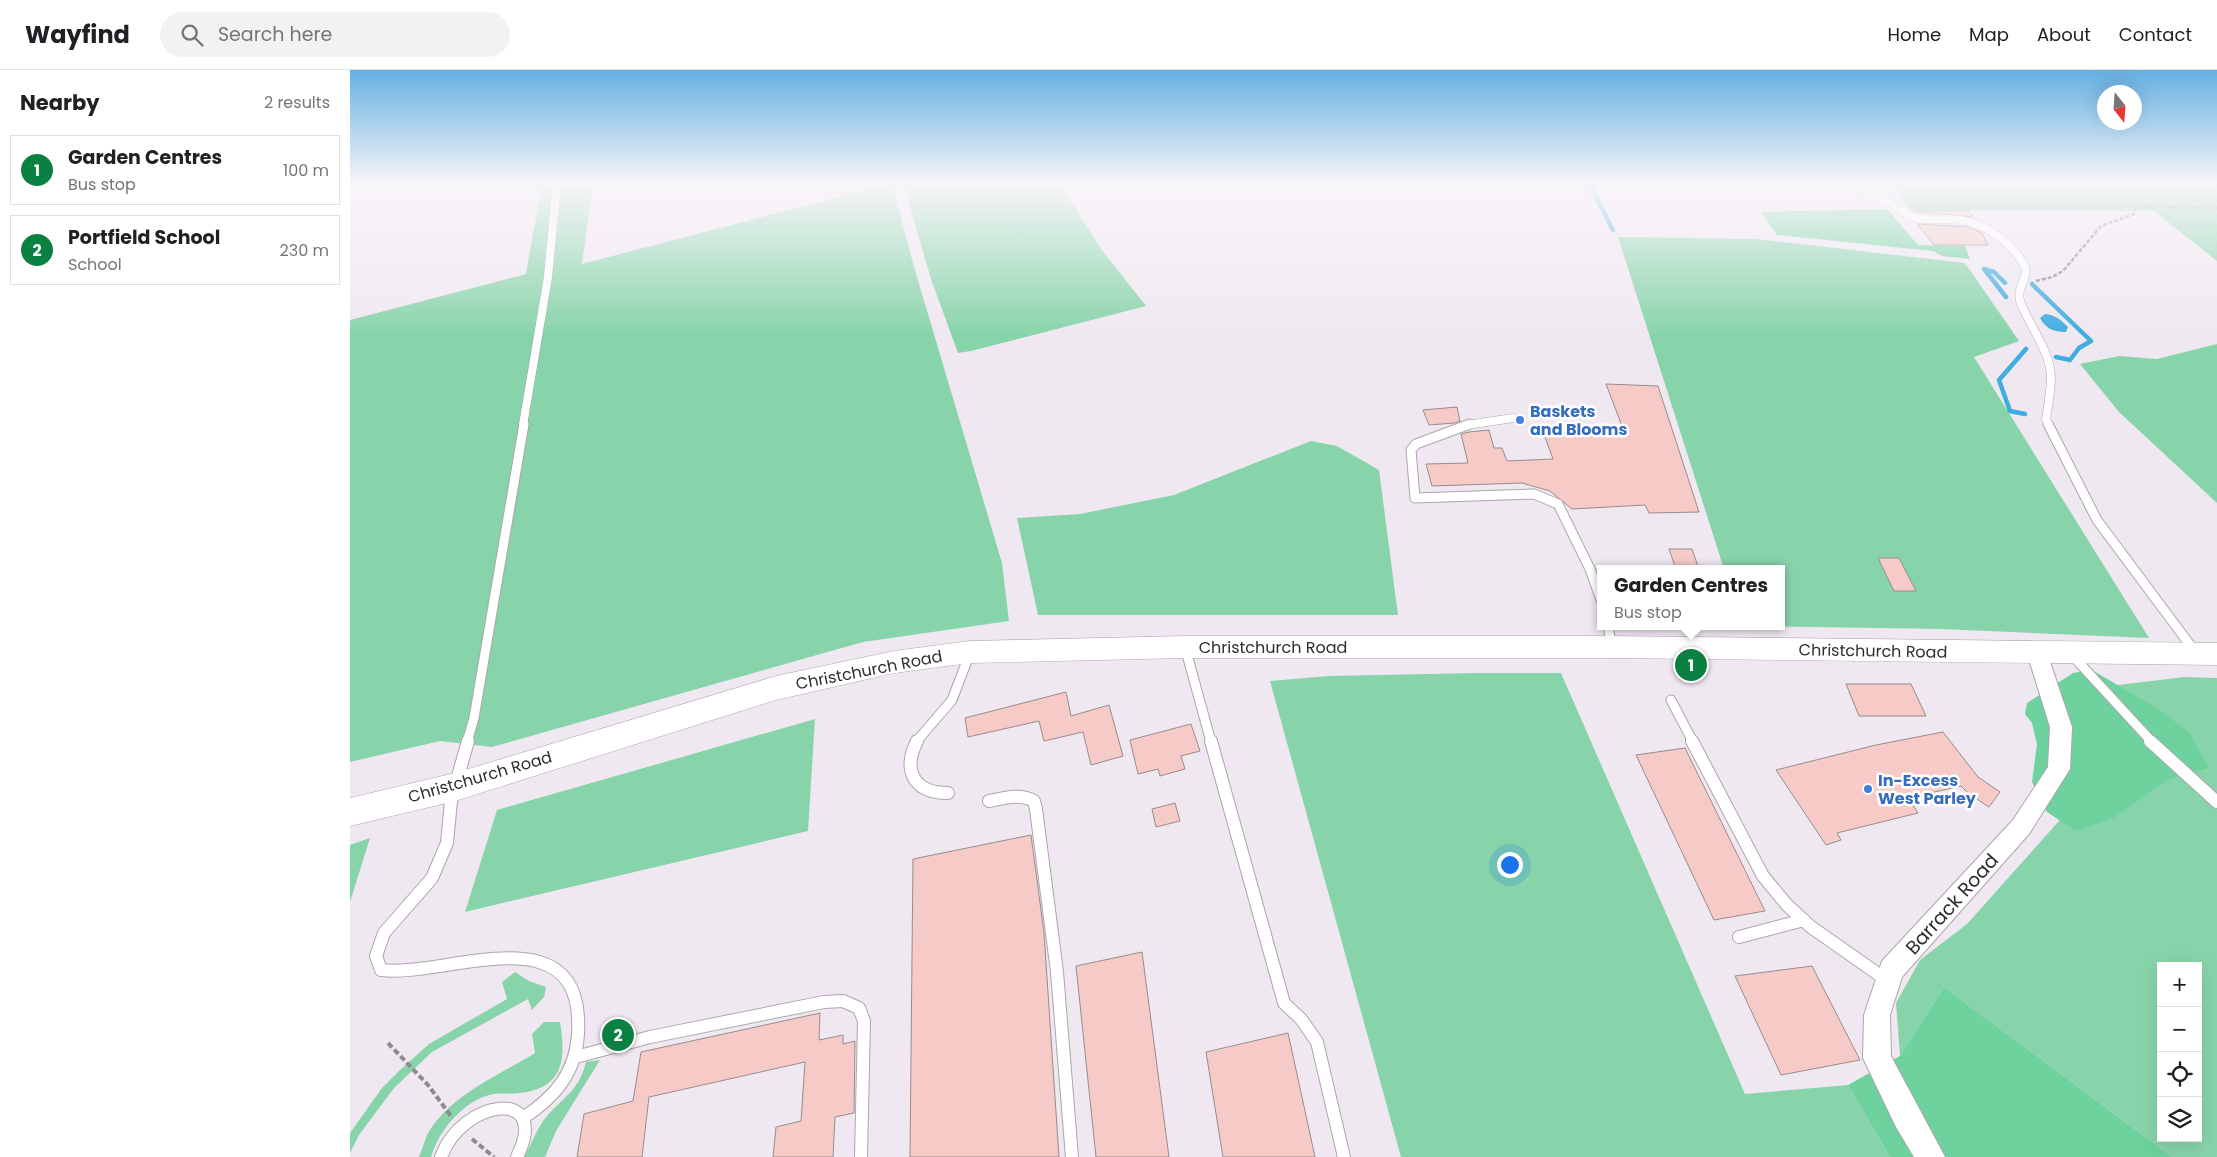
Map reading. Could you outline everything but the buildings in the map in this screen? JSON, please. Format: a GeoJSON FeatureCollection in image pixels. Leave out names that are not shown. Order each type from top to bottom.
{"type":"FeatureCollection","features":[{"type":"Feature","properties":{"kind":"main road","name":"Christchurch Road"},"geometry":{"type":"LineString","coordinates":[[350,812],[455,787],[776,688],[894,662],[970,652],[1610,637],[2037,654],[2207,654]]}},
{"type":"Feature","properties":{"kind":"street","name":"Barrack Road"},"geometry":{"type":"LineString","coordinates":[[1930,1157],[1906,1117],[1877,1058],[1877,1016],[1892,970],[2021,827],[2060,769],[2061,727],[2037,654]]}},
{"type":"Feature","properties":{"kind":"lane"},"geometry":{"type":"LineString","coordinates":[[524,1118],[547,1103],[566,1083],[576,1057],[580,1016],[576,997],[566,980],[549,964],[507,958],[469,960],[416,973],[398,974],[381,970],[376,956],[384,933],[432,878],[447,843],[451,801],[474,718],[548,277],[552,234]]}},
{"type":"Feature","properties":{"kind":"lane"},"geometry":{"type":"LineString","coordinates":[[1995,234],[2025,266],[2026,274],[2018,291],[2020,302],[2045,352],[2051,377],[2046,419],[2097,520],[2207,654]]}},
{"type":"Feature","properties":{"kind":"lane"},"geometry":{"type":"LineString","coordinates":[[1513,418],[1472,423],[1416,444],[1411,450],[1415,498],[1534,494],[1558,504],[1590,569],[1597,589]]}},
{"type":"Feature","properties":{"kind":"lane"},"geometry":{"type":"LineString","coordinates":[[1185,646],[1284,1004],[1300,1019],[1317,1042],[1344,1157]]}},
{"type":"Feature","properties":{"kind":"lane"},"geometry":{"type":"LineString","coordinates":[[948,794],[932,793],[922,790],[918,786],[912,769],[914,748],[924,730],[952,700],[970,652]]}},
{"type":"Feature","properties":{"kind":"lane"},"geometry":{"type":"LineString","coordinates":[[2070,654],[2140,731],[2217,802]]}},
{"type":"Feature","properties":{"kind":"lane"},"geometry":{"type":"LineString","coordinates":[[1671,700],[1763,876],[1804,920],[1849,955],[1888,981]]}},
{"type":"Feature","properties":{"kind":"lane"},"geometry":{"type":"LineString","coordinates":[[989,801],[1021,796],[1034,801],[1036,808],[1057,972],[1072,1157]]}},
{"type":"Feature","properties":{"kind":"lane"},"geometry":{"type":"LineString","coordinates":[[1740,937],[1804,920]]}},
{"type":"Feature","properties":{"kind":"lane"},"geometry":{"type":"LineString","coordinates":[[576,1057],[650,1037],[824,1002],[842,1001],[859,1008],[864,1021],[861,1157]]}},
{"type":"Feature","properties":{"kind":"lane"},"geometry":{"type":"LineString","coordinates":[[441,1157],[447,1143],[460,1127],[482,1111],[495,1107],[507,1107],[517,1110],[524,1118],[526,1136],[517,1157]]}},
{"type":"Feature","properties":{"kind":"path"},"geometry":{"type":"LineString","coordinates":[[2021,285],[2052,277],[2063,271],[2094,234]]}},
{"type":"Feature","properties":{"kind":"path"},"geometry":{"type":"LineString","coordinates":[[388,1043],[428,1086],[460,1127],[494,1157]]}},
{"type":"Feature","properties":{"kind":"green space"},"geometry":{"type":"Polygon","coordinates":[[[533,234],[586,234],[582,264],[698,234],[905,234],[1002,563],[1009,621],[863,642],[492,747],[440,741],[350,762],[350,320],[526,274],[533,234]]]}},
{"type":"Feature","properties":{"kind":"green space"},"geometry":{"type":"Polygon","coordinates":[[[918,234],[1091,234],[1146,306],[958,353],[932,282],[918,234]]]}},
{"type":"Feature","properties":{"kind":"green space"},"geometry":{"type":"Polygon","coordinates":[[[1776,234],[1908,234],[1918,245],[1965,246],[1970,259],[1942,256],[1933,251],[1776,234]]]}},
{"type":"Feature","properties":{"kind":"green space"},"geometry":{"type":"Polygon","coordinates":[[[2183,234],[2217,234],[2217,261],[2183,234]]]}},
{"type":"Feature","properties":{"kind":"green space"},"geometry":{"type":"Polygon","coordinates":[[[1618,237],[1757,239],[1965,263],[2019,341],[1974,357],[2149,638],[1942,629],[1785,627],[1785,565],[1723,565],[1618,237]]]}},
{"type":"Feature","properties":{"kind":"green space"},"geometry":{"type":"Polygon","coordinates":[[[2217,344],[2217,503],[2119,412],[2080,364],[2119,356],[2157,359],[2217,344]]]}},
{"type":"Feature","properties":{"kind":"green space"},"geometry":{"type":"Polygon","coordinates":[[[1311,441],[1337,446],[1379,470],[1398,615],[1038,615],[1017,518],[1080,514],[1174,495],[1311,441]]]}},
{"type":"Feature","properties":{"kind":"green space"},"geometry":{"type":"Polygon","coordinates":[[[2092,670],[2155,707],[2189,732],[2209,768],[2167,780],[2115,817],[2076,831],[2047,812],[2032,782],[2037,744],[2032,723],[2025,714],[2027,703],[2073,673],[2092,670]]]}},
{"type":"Feature","properties":{"kind":"green space"},"geometry":{"type":"Polygon","coordinates":[[[1561,673],[1745,1094],[1848,1085],[1890,1157],[1401,1157],[1270,681],[1329,676],[1561,673]]]}},
{"type":"Feature","properties":{"kind":"green space"},"geometry":{"type":"Polygon","coordinates":[[[2184,677],[2217,678],[2217,1157],[2172,1157],[1944,987],[1900,1056],[1896,1003],[1920,960],[1967,924],[2059,821],[2073,778],[2118,685],[2184,677]]]}},
{"type":"Feature","properties":{"kind":"green space"},"geometry":{"type":"Polygon","coordinates":[[[815,719],[808,831],[465,912],[497,810],[815,719]]]}},
{"type":"Feature","properties":{"kind":"green space"},"geometry":{"type":"Polygon","coordinates":[[[370,838],[350,902],[350,845],[370,838]]]}},
{"type":"Feature","properties":{"kind":"green space"},"geometry":{"type":"Polygon","coordinates":[[[515,972],[529,981],[546,987],[544,997],[532,1010],[528,999],[432,1052],[394,1088],[359,1135],[350,1153],[350,1133],[382,1088],[429,1044],[507,999],[502,982],[515,972]]]}},
{"type":"Feature","properties":{"kind":"green space"},"geometry":{"type":"Polygon","coordinates":[[[1944,987],[2172,1157],[1890,1157],[1848,1085],[1900,1056],[1944,987]]]}},
{"type":"Feature","properties":{"kind":"green space"},"geometry":{"type":"Polygon","coordinates":[[[544,1022],[560,1022],[562,1059],[554,1078],[546,1085],[535,1090],[520,1093],[493,1094],[482,1097],[463,1109],[446,1127],[431,1157],[419,1157],[427,1135],[436,1121],[448,1109],[475,1088],[535,1053],[532,1034],[544,1022]]]}},
{"type":"Feature","properties":{"kind":"green space"},"geometry":{"type":"Polygon","coordinates":[[[600,1060],[556,1131],[545,1157],[524,1157],[543,1120],[571,1092],[583,1072],[586,1062],[600,1060]]]}},
{"type":"Feature","properties":{"kind":"water"},"geometry":{"type":"Polygon","coordinates":[[[2045,314],[2063,322],[2068,327],[2066,332],[2054,330],[2042,322],[2040,318],[2045,314]]]}},
{"type":"Feature","properties":{"kind":"waterway"},"geometry":{"type":"LineString","coordinates":[[2005,283],[1994,272],[1984,269],[2006,297]]}},
{"type":"Feature","properties":{"kind":"waterway"},"geometry":{"type":"LineString","coordinates":[[2032,284],[2091,341],[2079,348],[2070,360],[2056,357]]}},
{"type":"Feature","properties":{"kind":"waterway"},"geometry":{"type":"LineString","coordinates":[[2025,414],[2010,411],[1999,380],[2026,349]]}},
{"type":"Feature","properties":{"kind":"place","name":"Baskets and Blooms"},"geometry":{"type":"Point","coordinates":[1520,420]}},
{"type":"Feature","properties":{"kind":"place","name":"Garden Centres"},"geometry":{"type":"Point","coordinates":[1691,665]}},
{"type":"Feature","properties":{"kind":"place","name":"In-Excess West Parley"},"geometry":{"type":"Point","coordinates":[1868,789]}},
{"type":"Feature","properties":{"kind":"place","name":"Portfield School"},"geometry":{"type":"Point","coordinates":[618,1035]}}]}
